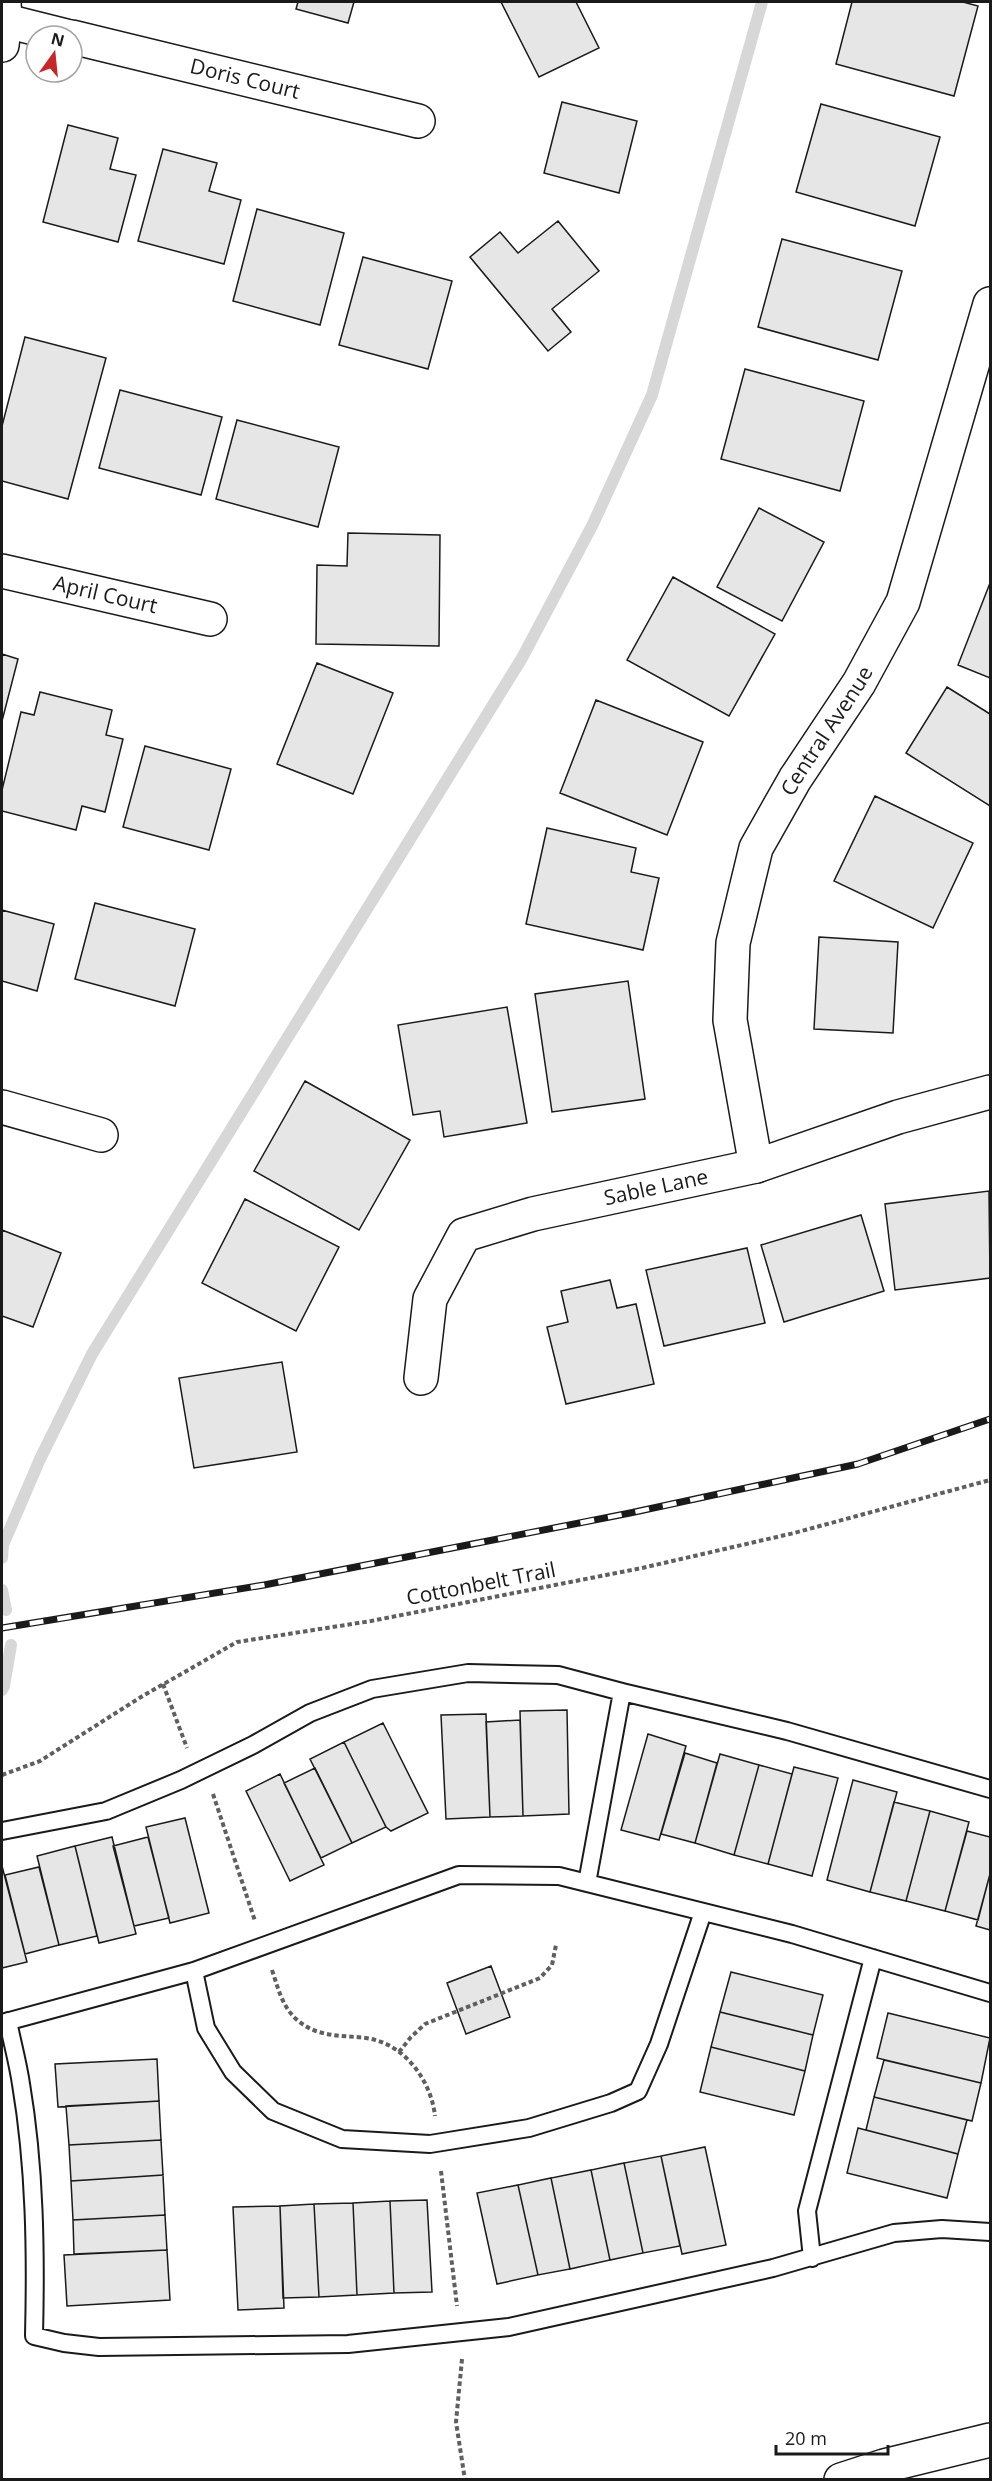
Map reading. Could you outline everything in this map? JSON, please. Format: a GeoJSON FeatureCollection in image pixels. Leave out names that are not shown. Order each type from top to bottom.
{"type":"FeatureCollection","features":[{"type":"Feature","properties":{"kind":"street"},"geometry":{"type":"LineString","coordinates":[[3,22],[24,27]]}},
{"type":"Feature","properties":{"kind":"street","name":"Doris Court"},"geometry":{"type":"LineString","coordinates":[[84,40],[418,121]]}},
{"type":"Feature","properties":{"kind":"street","name":"Central Avenue"},"geometry":{"type":"LineString","coordinates":[[756,1166],[730,1020],[733,943],[756,848],[795,779],[859,683],[903,602],[990,307]]}},
{"type":"Feature","properties":{"kind":"street","name":"April Court"},"geometry":{"type":"LineString","coordinates":[[2,571],[210,619]]}},
{"type":"Feature","properties":{"kind":"street","name":"Sable Lane"},"geometry":{"type":"LineString","coordinates":[[421,1378],[430,1299],[464,1235],[533,1214],[756,1166],[898,1117],[990,1092]]}},
{"type":"Feature","properties":{"kind":"street"},"geometry":{"type":"LineString","coordinates":[[2,1107],[101,1135]]}},
{"type":"Feature","properties":{"kind":"street"},"geometry":{"type":"LineString","coordinates":[[841,2480],[884,2466],[990,2440]]}},
{"type":"Feature","properties":{"kind":"lane"},"geometry":{"type":"LineString","coordinates":[[2,1831],[106,1811],[253,1745],[310,1713],[372,1689],[468,1673],[558,1675],[787,1731],[990,1789]]}},
{"type":"Feature","properties":{"kind":"lane"},"geometry":{"type":"LineString","coordinates":[[587,1883],[622,1692]]}},
{"type":"Feature","properties":{"kind":"lane"},"geometry":{"type":"LineString","coordinates":[[990,1993],[873,1958],[559,1876],[459,1875],[194,1971],[5,2022],[21,2084],[29,2145],[35,2276],[34,2336],[64,2343],[99,2347],[348,2344],[460,2332],[509,2326],[812,2258],[894,2233],[942,2229],[990,2232]]}},
{"type":"Feature","properties":{"kind":"lane"},"geometry":{"type":"LineString","coordinates":[[194,1971],[206,2028],[232,2072],[273,2111],[342,2139],[430,2144],[530,2128],[611,2103],[638,2091],[659,2044],[703,1912]]}},
{"type":"Feature","properties":{"kind":"lane"},"geometry":{"type":"LineString","coordinates":[[812,2258],[807,2211],[873,1958]]}},
{"type":"Feature","properties":{"kind":"path","name":"Cottonbelt Trail"},"geometry":{"type":"LineString","coordinates":[[2,1775],[40,1761],[163,1684],[237,1642],[371,1621],[642,1569],[794,1533],[990,1480]]}},
{"type":"Feature","properties":{"kind":"path"},"geometry":{"type":"LineString","coordinates":[[163,1684],[188,1751],[214,1796],[284,2004],[297,2020],[320,2034],[368,2038],[399,2052],[419,2072],[430,2092],[460,2332],[462,2356],[456,2422],[465,2480]]}},
{"type":"Feature","properties":{"kind":"path"},"geometry":{"type":"LineString","coordinates":[[399,2052],[425,2024],[540,1978],[552,1965],[556,1945]]}},
{"type":"Feature","properties":{"kind":"building"},"geometry":{"type":"Polygon","coordinates":[[[298,2],[354,2],[348,23],[296,9],[298,2]]]}},
{"type":"Feature","properties":{"kind":"building"},"geometry":{"type":"Polygon","coordinates":[[[501,2],[576,2],[599,48],[539,77],[501,2]]]}},
{"type":"Feature","properties":{"kind":"building"},"geometry":{"type":"Polygon","coordinates":[[[852,2],[963,2],[978,6],[954,96],[836,64],[852,2]]]}},
{"type":"Feature","properties":{"kind":"building"},"geometry":{"type":"Polygon","coordinates":[[[562,102],[637,121],[619,193],[544,173],[562,102]]]}},
{"type":"Feature","properties":{"kind":"building"},"geometry":{"type":"Polygon","coordinates":[[[821,104],[940,137],[915,226],[796,192],[821,104]]]}},
{"type":"Feature","properties":{"kind":"building"},"geometry":{"type":"Polygon","coordinates":[[[68,125],[118,138],[110,169],[136,175],[118,242],[43,222],[68,125]]]}},
{"type":"Feature","properties":{"kind":"building"},"geometry":{"type":"Polygon","coordinates":[[[163,149],[217,163],[209,191],[241,200],[224,264],[138,241],[163,149]]]}},
{"type":"Feature","properties":{"kind":"building"},"geometry":{"type":"Polygon","coordinates":[[[257,209],[344,233],[320,325],[233,301],[257,209]]]}},
{"type":"Feature","properties":{"kind":"building"},"geometry":{"type":"Polygon","coordinates":[[[558,221],[599,271],[552,309],[571,332],[548,351],[470,257],[500,232],[518,253],[558,221]]]}},
{"type":"Feature","properties":{"kind":"building"},"geometry":{"type":"Polygon","coordinates":[[[782,239],[902,271],[878,360],[758,327],[782,239]]]}},
{"type":"Feature","properties":{"kind":"building"},"geometry":{"type":"Polygon","coordinates":[[[363,257],[452,281],[428,369],[339,345],[363,257]]]}},
{"type":"Feature","properties":{"kind":"building"},"geometry":{"type":"Polygon","coordinates":[[[25,337],[106,358],[68,499],[2,481],[2,426],[25,337]]]}},
{"type":"Feature","properties":{"kind":"building"},"geometry":{"type":"Polygon","coordinates":[[[745,369],[864,401],[840,491],[721,459],[745,369]]]}},
{"type":"Feature","properties":{"kind":"building"},"geometry":{"type":"Polygon","coordinates":[[[120,390],[222,417],[201,495],[99,468],[120,390]]]}},
{"type":"Feature","properties":{"kind":"building"},"geometry":{"type":"Polygon","coordinates":[[[237,420],[339,447],[318,527],[216,499],[237,420]]]}},
{"type":"Feature","properties":{"kind":"building"},"geometry":{"type":"Polygon","coordinates":[[[759,508],[824,542],[782,621],[717,587],[759,508]]]}},
{"type":"Feature","properties":{"kind":"building"},"geometry":{"type":"Polygon","coordinates":[[[348,533],[440,535],[439,646],[316,644],[317,565],[347,566],[348,533]]]}},
{"type":"Feature","properties":{"kind":"building"},"geometry":{"type":"Polygon","coordinates":[[[673,577],[775,634],[729,716],[627,660],[673,577]]]}},
{"type":"Feature","properties":{"kind":"building"},"geometry":{"type":"Polygon","coordinates":[[[990,583],[990,678],[958,665],[990,583]]]}},
{"type":"Feature","properties":{"kind":"building"},"geometry":{"type":"Polygon","coordinates":[[[2,654],[18,659],[2,721],[2,654]]]}},
{"type":"Feature","properties":{"kind":"building"},"geometry":{"type":"Polygon","coordinates":[[[317,663],[393,693],[353,794],[277,764],[317,663]]]}},
{"type":"Feature","properties":{"kind":"building"},"geometry":{"type":"Polygon","coordinates":[[[947,687],[990,714],[990,806],[906,753],[947,687]]]}},
{"type":"Feature","properties":{"kind":"building"},"geometry":{"type":"Polygon","coordinates":[[[40,692],[112,710],[106,735],[123,739],[105,812],[82,806],[76,830],[2,811],[2,790],[21,712],[34,715],[40,692]]]}},
{"type":"Feature","properties":{"kind":"building"},"geometry":{"type":"Polygon","coordinates":[[[596,700],[703,742],[667,835],[560,793],[596,700]]]}},
{"type":"Feature","properties":{"kind":"building"},"geometry":{"type":"Polygon","coordinates":[[[145,746],[231,769],[209,850],[123,827],[145,746]]]}},
{"type":"Feature","properties":{"kind":"building"},"geometry":{"type":"Polygon","coordinates":[[[875,796],[973,843],[933,928],[834,881],[875,796]]]}},
{"type":"Feature","properties":{"kind":"building"},"geometry":{"type":"Polygon","coordinates":[[[547,828],[636,848],[631,872],[659,878],[643,950],[526,924],[547,828]]]}},
{"type":"Feature","properties":{"kind":"building"},"geometry":{"type":"Polygon","coordinates":[[[95,903],[195,929],[175,1006],[75,979],[95,903]]]}},
{"type":"Feature","properties":{"kind":"building"},"geometry":{"type":"Polygon","coordinates":[[[2,910],[54,924],[37,991],[2,981],[2,910]]]}},
{"type":"Feature","properties":{"kind":"building"},"geometry":{"type":"Polygon","coordinates":[[[819,937],[898,942],[893,1033],[814,1029],[819,937]]]}},
{"type":"Feature","properties":{"kind":"building"},"geometry":{"type":"Polygon","coordinates":[[[628,981],[645,1099],[552,1112],[535,994],[628,981]]]}},
{"type":"Feature","properties":{"kind":"building"},"geometry":{"type":"Polygon","coordinates":[[[507,1007],[527,1123],[444,1137],[440,1111],[413,1115],[398,1025],[507,1007]]]}},
{"type":"Feature","properties":{"kind":"building"},"geometry":{"type":"Polygon","coordinates":[[[305,1081],[410,1140],[359,1230],[254,1171],[305,1081]]]}},
{"type":"Feature","properties":{"kind":"building"},"geometry":{"type":"Polygon","coordinates":[[[989,1191],[990,1278],[895,1290],[885,1204],[989,1191]]]}},
{"type":"Feature","properties":{"kind":"building"},"geometry":{"type":"Polygon","coordinates":[[[245,1199],[339,1247],[296,1331],[202,1283],[245,1199]]]}},
{"type":"Feature","properties":{"kind":"building"},"geometry":{"type":"Polygon","coordinates":[[[861,1215],[884,1291],[784,1322],[761,1245],[861,1215]]]}},
{"type":"Feature","properties":{"kind":"building"},"geometry":{"type":"Polygon","coordinates":[[[2,1230],[61,1253],[33,1327],[2,1316],[2,1230]]]}},
{"type":"Feature","properties":{"kind":"building"},"geometry":{"type":"Polygon","coordinates":[[[747,1248],[765,1323],[664,1346],[646,1270],[747,1248]]]}},
{"type":"Feature","properties":{"kind":"building"},"geometry":{"type":"Polygon","coordinates":[[[610,1280],[617,1308],[636,1304],[654,1384],[566,1404],[547,1327],[568,1322],[561,1291],[610,1280]]]}},
{"type":"Feature","properties":{"kind":"building"},"geometry":{"type":"Polygon","coordinates":[[[282,1362],[297,1452],[194,1468],[179,1378],[282,1362]]]}},
{"type":"Feature","properties":{"kind":"building"},"geometry":{"type":"Polygon","coordinates":[[[567,1710],[569,1814],[523,1816],[520,1711],[567,1710]]]}},
{"type":"Feature","properties":{"kind":"building"},"geometry":{"type":"Polygon","coordinates":[[[486,1714],[490,1817],[446,1819],[441,1715],[486,1714]]]}},
{"type":"Feature","properties":{"kind":"building"},"geometry":{"type":"Polygon","coordinates":[[[520,1720],[523,1816],[490,1817],[486,1722],[520,1720]]]}},
{"type":"Feature","properties":{"kind":"building"},"geometry":{"type":"Polygon","coordinates":[[[383,1723],[428,1813],[391,1831],[386,1827],[344,1742],[383,1723]]]}},
{"type":"Feature","properties":{"kind":"building"},"geometry":{"type":"Polygon","coordinates":[[[648,1734],[686,1746],[659,1840],[621,1830],[648,1734]]]}},
{"type":"Feature","properties":{"kind":"building"},"geometry":{"type":"Polygon","coordinates":[[[344,1742],[386,1827],[352,1843],[310,1759],[344,1742]]]}},
{"type":"Feature","properties":{"kind":"building"},"geometry":{"type":"Polygon","coordinates":[[[685,1753],[717,1763],[695,1843],[661,1834],[685,1753]]]}},
{"type":"Feature","properties":{"kind":"building"},"geometry":{"type":"Polygon","coordinates":[[[720,1754],[759,1765],[734,1855],[695,1843],[720,1754]]]}},
{"type":"Feature","properties":{"kind":"building"},"geometry":{"type":"Polygon","coordinates":[[[759,1765],[792,1774],[768,1864],[734,1855],[759,1765]]]}},
{"type":"Feature","properties":{"kind":"building"},"geometry":{"type":"Polygon","coordinates":[[[794,1767],[838,1778],[812,1876],[768,1864],[794,1767]]]}},
{"type":"Feature","properties":{"kind":"building"},"geometry":{"type":"Polygon","coordinates":[[[315,1768],[352,1843],[321,1858],[284,1783],[315,1768]]]}},
{"type":"Feature","properties":{"kind":"building"},"geometry":{"type":"Polygon","coordinates":[[[280,1774],[324,1865],[290,1881],[246,1791],[280,1774]]]}},
{"type":"Feature","properties":{"kind":"building"},"geometry":{"type":"Polygon","coordinates":[[[853,1780],[897,1792],[870,1892],[827,1880],[853,1780]]]}},
{"type":"Feature","properties":{"kind":"building"},"geometry":{"type":"Polygon","coordinates":[[[894,1802],[930,1811],[906,1901],[870,1892],[894,1802]]]}},
{"type":"Feature","properties":{"kind":"building"},"geometry":{"type":"Polygon","coordinates":[[[930,1811],[969,1822],[945,1911],[906,1901],[930,1811]]]}},
{"type":"Feature","properties":{"kind":"building"},"geometry":{"type":"Polygon","coordinates":[[[185,1818],[209,1913],[170,1923],[146,1827],[185,1818]]]}},
{"type":"Feature","properties":{"kind":"building"},"geometry":{"type":"Polygon","coordinates":[[[967,1831],[990,1837],[990,1874],[978,1920],[945,1911],[967,1831]]]}},
{"type":"Feature","properties":{"kind":"building"},"geometry":{"type":"Polygon","coordinates":[[[112,1837],[136,1934],[99,1943],[75,1846],[112,1837]]]}},
{"type":"Feature","properties":{"kind":"building"},"geometry":{"type":"Polygon","coordinates":[[[148,1837],[169,1918],[134,1926],[113,1846],[148,1837]]]}},
{"type":"Feature","properties":{"kind":"building"},"geometry":{"type":"Polygon","coordinates":[[[75,1846],[97,1936],[59,1945],[37,1856],[75,1846]]]}},
{"type":"Feature","properties":{"kind":"building"},"geometry":{"type":"Polygon","coordinates":[[[2,1866],[27,1962],[2,1968],[2,1866]]]}},
{"type":"Feature","properties":{"kind":"building"},"geometry":{"type":"Polygon","coordinates":[[[39,1867],[59,1945],[25,1954],[5,1875],[39,1867]]]}},
{"type":"Feature","properties":{"kind":"building"},"geometry":{"type":"Polygon","coordinates":[[[990,1874],[990,1930],[976,1926],[990,1874]]]}},
{"type":"Feature","properties":{"kind":"building"},"geometry":{"type":"Polygon","coordinates":[[[491,1966],[510,2017],[466,2034],[447,1983],[491,1966]]]}},
{"type":"Feature","properties":{"kind":"building"},"geometry":{"type":"Polygon","coordinates":[[[731,1972],[823,1995],[813,2035],[720,2012],[731,1972]]]}},
{"type":"Feature","properties":{"kind":"building"},"geometry":{"type":"Polygon","coordinates":[[[720,2012],[813,2035],[805,2071],[711,2047],[720,2012]]]}},
{"type":"Feature","properties":{"kind":"building"},"geometry":{"type":"Polygon","coordinates":[[[888,2013],[990,2038],[981,2083],[877,2058],[888,2013]]]}},
{"type":"Feature","properties":{"kind":"building"},"geometry":{"type":"Polygon","coordinates":[[[711,2047],[805,2071],[794,2115],[700,2092],[711,2047]]]}},
{"type":"Feature","properties":{"kind":"building"},"geometry":{"type":"Polygon","coordinates":[[[157,2059],[159,2101],[58,2107],[55,2064],[157,2059]]]}},
{"type":"Feature","properties":{"kind":"building"},"geometry":{"type":"Polygon","coordinates":[[[884,2060],[981,2083],[972,2121],[874,2097],[884,2060]]]}},
{"type":"Feature","properties":{"kind":"building"},"geometry":{"type":"Polygon","coordinates":[[[874,2097],[967,2120],[958,2154],[866,2130],[874,2097]]]}},
{"type":"Feature","properties":{"kind":"building"},"geometry":{"type":"Polygon","coordinates":[[[159,2101],[161,2140],[69,2145],[66,2106],[159,2101]]]}},
{"type":"Feature","properties":{"kind":"building"},"geometry":{"type":"Polygon","coordinates":[[[858,2128],[958,2154],[947,2198],[847,2173],[858,2128]]]}},
{"type":"Feature","properties":{"kind":"building"},"geometry":{"type":"Polygon","coordinates":[[[161,2140],[163,2175],[71,2181],[69,2145],[161,2140]]]}},
{"type":"Feature","properties":{"kind":"building"},"geometry":{"type":"Polygon","coordinates":[[[705,2147],[726,2245],[682,2254],[661,2156],[705,2147]]]}},
{"type":"Feature","properties":{"kind":"building"},"geometry":{"type":"Polygon","coordinates":[[[661,2156],[680,2246],[643,2253],[624,2163],[661,2156]]]}},
{"type":"Feature","properties":{"kind":"building"},"geometry":{"type":"Polygon","coordinates":[[[624,2163],[643,2253],[610,2260],[591,2170],[624,2163]]]}},
{"type":"Feature","properties":{"kind":"building"},"geometry":{"type":"Polygon","coordinates":[[[591,2170],[610,2260],[570,2269],[551,2178],[591,2170]]]}},
{"type":"Feature","properties":{"kind":"building"},"geometry":{"type":"Polygon","coordinates":[[[163,2175],[165,2215],[73,2220],[71,2181],[163,2175]]]}},
{"type":"Feature","properties":{"kind":"building"},"geometry":{"type":"Polygon","coordinates":[[[551,2178],[570,2269],[538,2275],[518,2185],[551,2178]]]}},
{"type":"Feature","properties":{"kind":"building"},"geometry":{"type":"Polygon","coordinates":[[[518,2185],[538,2275],[497,2284],[477,2193],[518,2185]]]}},
{"type":"Feature","properties":{"kind":"building"},"geometry":{"type":"Polygon","coordinates":[[[427,2200],[432,2292],[394,2293],[390,2201],[427,2200]]]}},
{"type":"Feature","properties":{"kind":"building"},"geometry":{"type":"Polygon","coordinates":[[[390,2201],[394,2293],[357,2295],[353,2203],[390,2201]]]}},
{"type":"Feature","properties":{"kind":"building"},"geometry":{"type":"Polygon","coordinates":[[[353,2203],[357,2295],[319,2297],[314,2204],[353,2203]]]}},
{"type":"Feature","properties":{"kind":"building"},"geometry":{"type":"Polygon","coordinates":[[[314,2204],[319,2297],[283,2298],[280,2206],[314,2204]]]}},
{"type":"Feature","properties":{"kind":"building"},"geometry":{"type":"Polygon","coordinates":[[[280,2206],[284,2308],[238,2310],[233,2207],[280,2206]]]}},
{"type":"Feature","properties":{"kind":"building"},"geometry":{"type":"Polygon","coordinates":[[[165,2215],[167,2250],[74,2254],[73,2220],[165,2215]]]}},
{"type":"Feature","properties":{"kind":"building"},"geometry":{"type":"Polygon","coordinates":[[[167,2250],[170,2300],[67,2306],[64,2255],[167,2250]]]}},
{"type":"Feature","properties":{"kind":"waterway"},"geometry":{"type":"LineString","coordinates":[[2,1558],[3,1545],[40,1459],[92,1354],[522,658],[593,524],[652,395],[762,2]]}},
{"type":"Feature","properties":{"kind":"waterway"},"geometry":{"type":"LineString","coordinates":[[2,1590],[6,1610]]}},
{"type":"Feature","properties":{"kind":"waterway"},"geometry":{"type":"LineString","coordinates":[[2,1690],[11,1645]]}},
{"type":"Feature","properties":{"kind":"railway"},"geometry":{"type":"LineString","coordinates":[[2,1628],[264,1585],[630,1513],[858,1464],[990,1419]]}}]}
